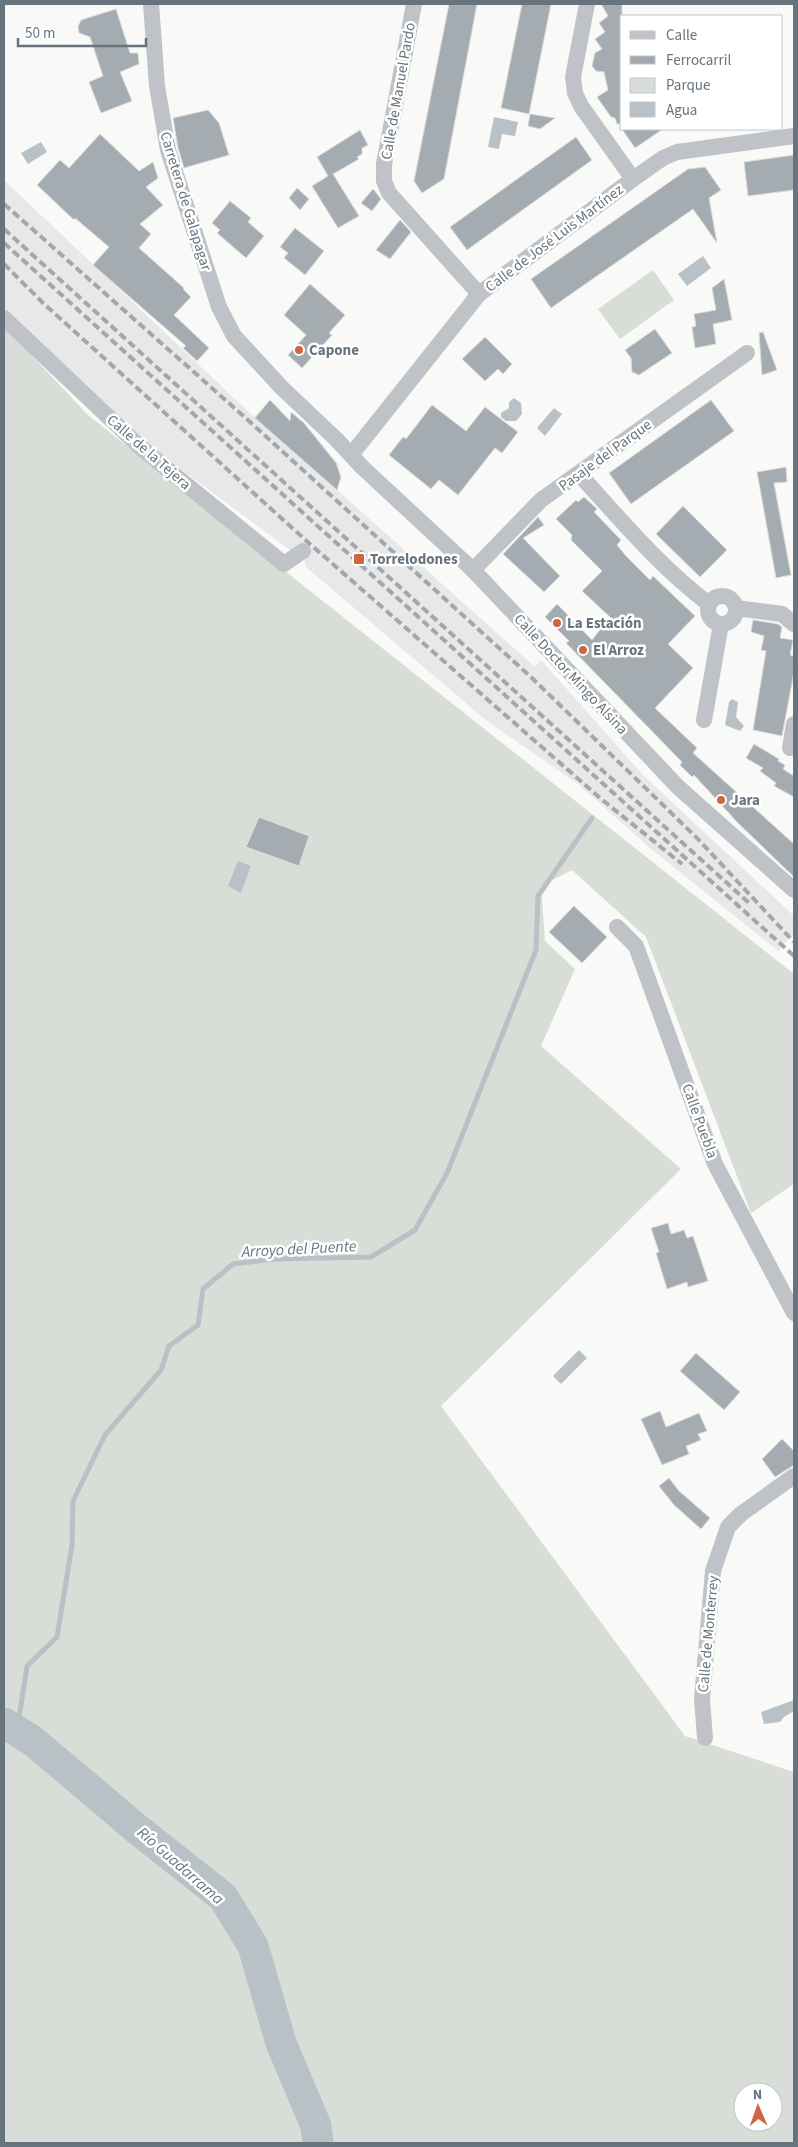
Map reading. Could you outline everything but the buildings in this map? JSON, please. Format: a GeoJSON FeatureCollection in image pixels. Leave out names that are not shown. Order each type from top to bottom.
{"type":"FeatureCollection","features":[{"type":"Feature","properties":{"kind":"street","name":"Carretera de Galapagar"},"geometry":{"type":"LineString","coordinates":[[151,4],[157,86],[168,150],[219,307],[234,336],[282,388],[351,455]]}},
{"type":"Feature","properties":{"kind":"street","name":"Calle de Manuel Pardo"},"geometry":{"type":"LineString","coordinates":[[414,4],[384,164],[384,180],[389,193],[479,294]]}},
{"type":"Feature","properties":{"kind":"street"},"geometry":{"type":"LineString","coordinates":[[587,4],[573,77],[575,93],[581,106],[633,179]]}},
{"type":"Feature","properties":{"kind":"street","name":"Calle de José Luis Martínez"},"geometry":{"type":"LineString","coordinates":[[351,455],[479,294],[633,179],[663,158],[677,152],[794,136]]}},
{"type":"Feature","properties":{"kind":"street","name":"Calle de la Tejera"},"geometry":{"type":"LineString","coordinates":[[4,318],[139,446],[284,564],[303,551]]}},
{"type":"Feature","properties":{"kind":"street","name":"Pasaje del Parque"},"geometry":{"type":"LineString","coordinates":[[473,570],[541,500],[746,352]]}},
{"type":"Feature","properties":{"kind":"street","name":"Calle Doctor Mingo Alsina"},"geometry":{"type":"LineString","coordinates":[[351,455],[473,570],[678,787],[794,890]]}},
{"type":"Feature","properties":{"kind":"street"},"geometry":{"type":"LineString","coordinates":[[579,474],[656,559],[684,585],[709,604]]}},
{"type":"Feature","properties":{"kind":"street"},"geometry":{"type":"LineString","coordinates":[[719,596],[726,596],[732,599],[736,608],[732,620],[721,624],[712,620],[709,604],[719,596]]}},
{"type":"Feature","properties":{"kind":"street"},"geometry":{"type":"LineString","coordinates":[[736,608],[782,614],[794,624]]}},
{"type":"Feature","properties":{"kind":"street"},"geometry":{"type":"LineString","coordinates":[[704,720],[721,624]]}},
{"type":"Feature","properties":{"kind":"street"},"geometry":{"type":"LineString","coordinates":[[790,748],[794,724]]}},
{"type":"Feature","properties":{"kind":"street","name":"Calle Puebla"},"geometry":{"type":"LineString","coordinates":[[617,927],[636,946],[715,1164],[794,1312]]}},
{"type":"Feature","properties":{"kind":"street","name":"Calle de Monterrey"},"geometry":{"type":"LineString","coordinates":[[705,1738],[702,1699],[713,1571],[728,1527],[741,1514],[794,1476]]}},
{"type":"Feature","properties":{"kind":"shaded area","name":"Torrelodones"},"geometry":{"type":"Polygon","coordinates":[[[4,180],[254,417],[270,400],[290,420],[291,413],[304,423],[340,466],[338,467],[341,477],[335,488],[535,667],[541,660],[643,775],[794,916],[794,933],[778,951],[650,848],[578,784],[487,721],[306,567],[303,551],[290,550],[147,444],[4,311],[4,180]]]}},
{"type":"Feature","properties":{"kind":"green space"},"geometry":{"type":"Polygon","coordinates":[[[653,270],[674,300],[620,339],[598,309],[653,270]]]}},
{"type":"Feature","properties":{"kind":"green space"},"geometry":{"type":"Polygon","coordinates":[[[4,326],[88,415],[794,974],[794,1184],[751,1213],[646,937],[572,870],[541,886],[545,941],[575,969],[541,1046],[681,1169],[441,1406],[685,1736],[794,1772],[794,2143],[4,2143],[4,326]]]}},
{"type":"Feature","properties":{"kind":"water"},"geometry":{"type":"Polygon","coordinates":[[[494,117],[518,122],[515,136],[502,134],[499,149],[488,147],[494,117]]]}},
{"type":"Feature","properties":{"kind":"water"},"geometry":{"type":"Polygon","coordinates":[[[41,142],[47,152],[28,164],[21,153],[41,142]]]}},
{"type":"Feature","properties":{"kind":"water"},"geometry":{"type":"Polygon","coordinates":[[[703,256],[711,268],[687,286],[678,274],[703,256]]]}},
{"type":"Feature","properties":{"kind":"water"},"geometry":{"type":"Polygon","coordinates":[[[514,398],[521,403],[522,414],[516,421],[506,421],[501,417],[501,413],[509,408],[509,402],[514,398]]]}},
{"type":"Feature","properties":{"kind":"water"},"geometry":{"type":"Polygon","coordinates":[[[554,408],[562,414],[545,436],[537,428],[554,408]]]}},
{"type":"Feature","properties":{"kind":"water"},"geometry":{"type":"Polygon","coordinates":[[[732,699],[738,702],[736,717],[744,726],[740,731],[725,725],[729,702],[732,699]]]}},
{"type":"Feature","properties":{"kind":"water"},"geometry":{"type":"Polygon","coordinates":[[[238,861],[251,866],[241,893],[228,886],[238,861]]]}},
{"type":"Feature","properties":{"kind":"water"},"geometry":{"type":"Polygon","coordinates":[[[579,1350],[587,1358],[561,1384],[553,1376],[579,1350]]]}},
{"type":"Feature","properties":{"kind":"water"},"geometry":{"type":"Polygon","coordinates":[[[794,1700],[794,1711],[780,1722],[764,1724],[761,1712],[794,1700]]]}},
{"type":"Feature","properties":{"kind":"waterway","name":"Arroyo del Puente"},"geometry":{"type":"LineString","coordinates":[[17,1731],[27,1666],[57,1637],[72,1545],[73,1501],[105,1435],[161,1370],[169,1346],[198,1325],[203,1289],[233,1264],[275,1259],[371,1257],[415,1230],[447,1173],[536,950],[538,896],[592,818]]}},
{"type":"Feature","properties":{"kind":"waterway","name":"Río Guadarrama"},"geometry":{"type":"LineString","coordinates":[[4,1723],[33,1741],[137,1829],[223,1897],[253,1946],[281,2043],[316,2126],[318,2143]]}},
{"type":"Feature","properties":{"kind":"railway"},"geometry":{"type":"LineString","coordinates":[[4,204],[239,412],[532,678],[695,836],[794,942]]}},
{"type":"Feature","properties":{"kind":"railway"},"geometry":{"type":"LineString","coordinates":[[4,229],[749,903]]}},
{"type":"Feature","properties":{"kind":"railway"},"geometry":{"type":"LineString","coordinates":[[4,243],[794,956]]}},
{"type":"Feature","properties":{"kind":"railway"},"geometry":{"type":"LineString","coordinates":[[4,264],[43,303],[310,544],[600,798],[682,864]]}},
{"type":"Feature","properties":{"kind":"place","name":"Capone"},"geometry":{"type":"Point","coordinates":[299,350]}},
{"type":"Feature","properties":{"kind":"place","name":"Torrelodones"},"geometry":{"type":"Point","coordinates":[359,559]}},
{"type":"Feature","properties":{"kind":"place","name":"La Estación"},"geometry":{"type":"Point","coordinates":[557,623]}},
{"type":"Feature","properties":{"kind":"place","name":"El Arroz"},"geometry":{"type":"Point","coordinates":[583,650]}},
{"type":"Feature","properties":{"kind":"place","name":"Jara"},"geometry":{"type":"Point","coordinates":[721,800]}}]}
